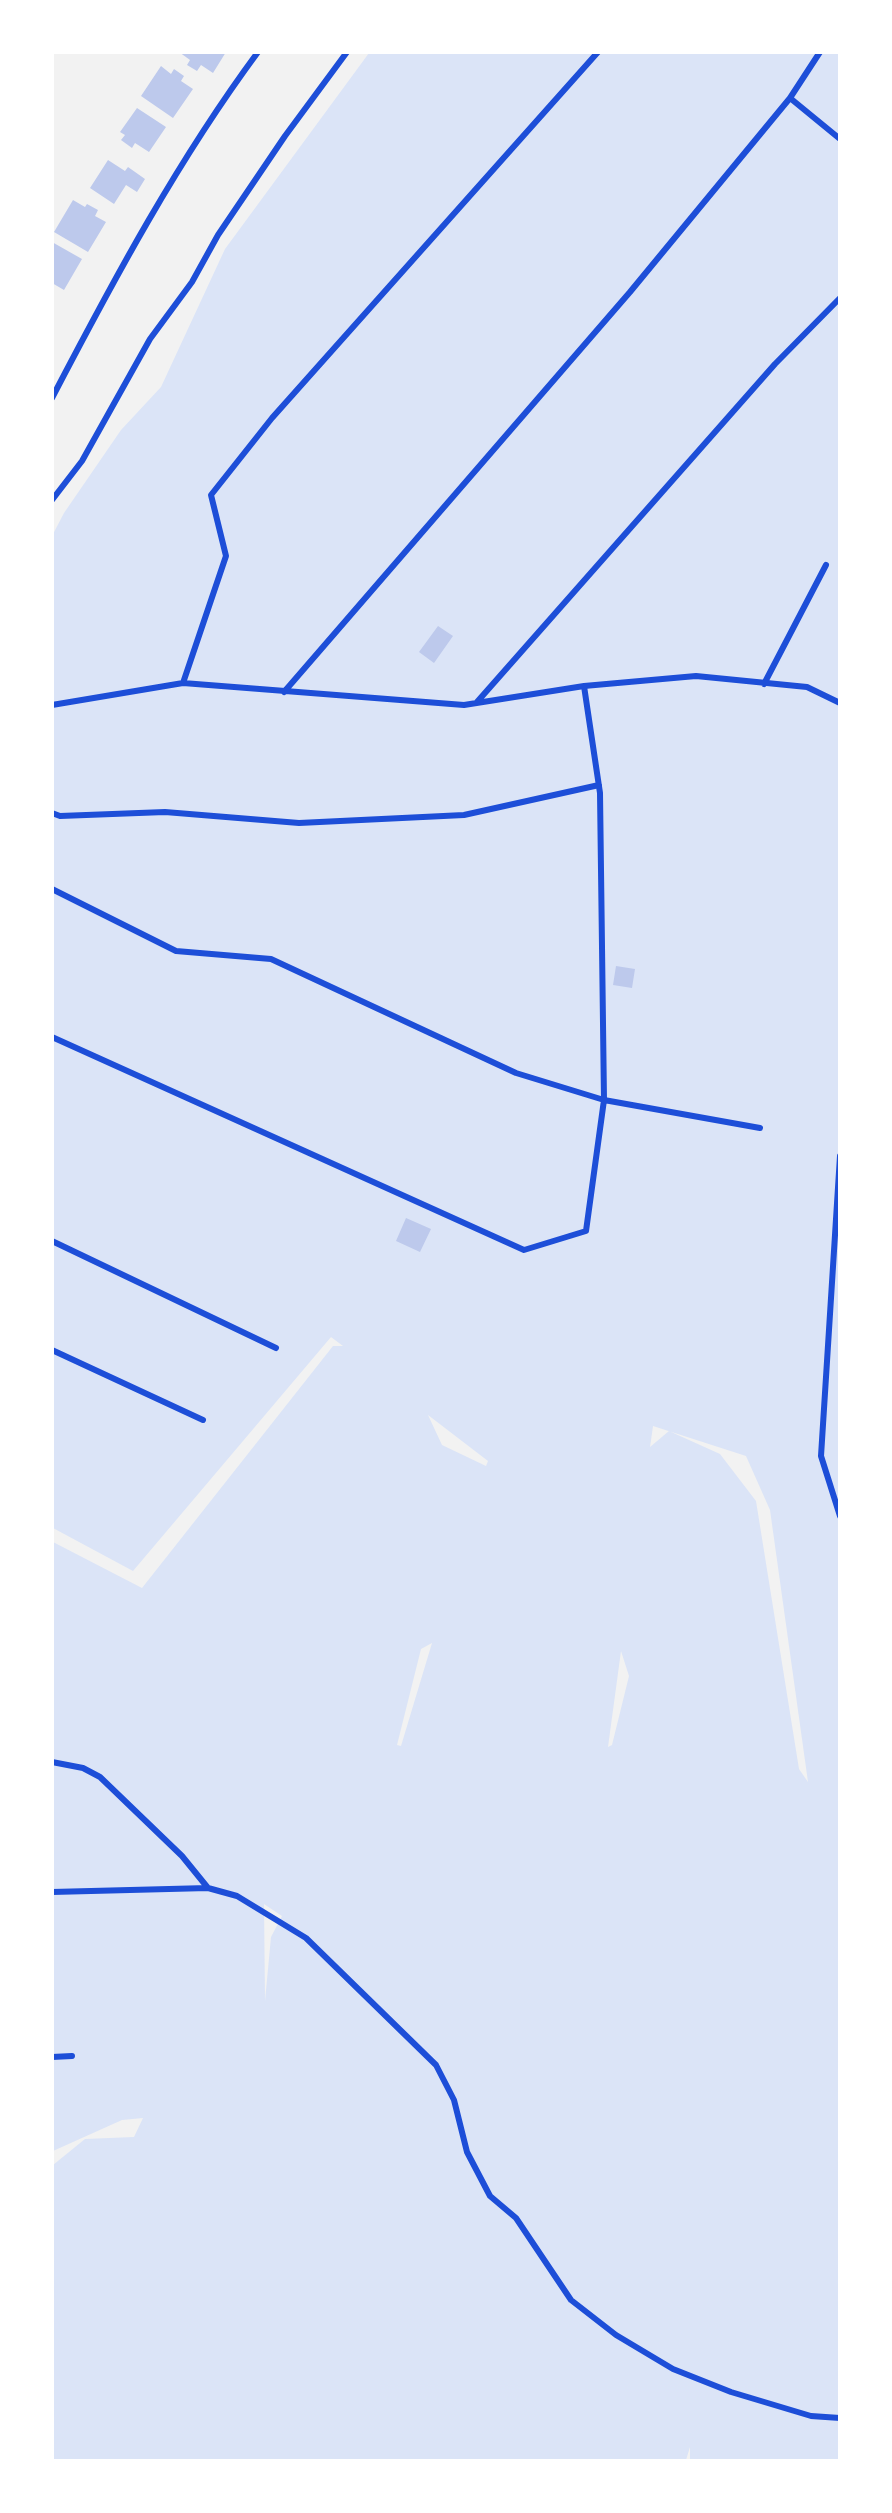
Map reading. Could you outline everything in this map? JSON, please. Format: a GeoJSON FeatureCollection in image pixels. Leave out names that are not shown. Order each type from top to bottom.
{"type":"FeatureCollection","features":[{"type":"Feature","properties":{"kind":"street"},"geometry":{"type":"LineString","coordinates":[[52,398],[149,219],[231,89],[258,52]]}},
{"type":"Feature","properties":{"kind":"street"},"geometry":{"type":"LineString","coordinates":[[52,500],[82,461],[150,339],[192,282],[218,235],[285,136],[347,52]]}},
{"type":"Feature","properties":{"kind":"street"},"geometry":{"type":"LineString","coordinates":[[183,682],[226,556],[211,495],[272,418],[598,52]]}},
{"type":"Feature","properties":{"kind":"street"},"geometry":{"type":"LineString","coordinates":[[284,692],[630,292],[790,98],[820,52]]}},
{"type":"Feature","properties":{"kind":"street"},"geometry":{"type":"LineString","coordinates":[[790,98],[840,139]]}},
{"type":"Feature","properties":{"kind":"street"},"geometry":{"type":"LineString","coordinates":[[476,703],[775,364],[840,298]]}},
{"type":"Feature","properties":{"kind":"street"},"geometry":{"type":"LineString","coordinates":[[764,684],[826,565]]}},
{"type":"Feature","properties":{"kind":"street"},"geometry":{"type":"LineString","coordinates":[[52,705],[183,682],[464,705],[584,686],[696,676],[807,687],[840,702]]}},
{"type":"Feature","properties":{"kind":"street"},"geometry":{"type":"LineString","coordinates":[[52,1037],[524,1250],[586,1231],[604,1100],[599,785],[584,686]]}},
{"type":"Feature","properties":{"kind":"street"},"geometry":{"type":"LineString","coordinates":[[52,813],[60,816],[165,812],[310,823],[465,815],[599,785]]}},
{"type":"Feature","properties":{"kind":"street"},"geometry":{"type":"LineString","coordinates":[[52,889],[176,951],[271,959],[516,1073],[604,1100],[760,1128]]}},
{"type":"Feature","properties":{"kind":"street"},"geometry":{"type":"LineString","coordinates":[[840,1156],[821,1456],[840,1516]]}},
{"type":"Feature","properties":{"kind":"street"},"geometry":{"type":"LineString","coordinates":[[52,1241],[276,1348]]}},
{"type":"Feature","properties":{"kind":"street"},"geometry":{"type":"LineString","coordinates":[[52,1350],[203,1420]]}},
{"type":"Feature","properties":{"kind":"street"},"geometry":{"type":"LineString","coordinates":[[52,1762],[83,1768],[100,1777],[182,1856],[208,1888]]}},
{"type":"Feature","properties":{"kind":"street"},"geometry":{"type":"LineString","coordinates":[[52,1892],[208,1888],[237,1896],[306,1938],[436,2066],[454,2100],[467,2152],[490,2196],[516,2218],[572,2300],[616,2334],[673,2369],[731,2392],[811,2416],[840,2418]]}},
{"type":"Feature","properties":{"kind":"street"},"geometry":{"type":"LineString","coordinates":[[52,2057],[72,2056]]}},
{"type":"Feature","properties":{"kind":"shaded area"},"geometry":{"type":"Polygon","coordinates":[[[369,53],[839,53],[839,2460],[690,2460],[690,2447],[686,2460],[53,2460],[53,2165],[85,2139],[134,2137],[143,2118],[122,2120],[53,2151],[53,1542],[142,1588],[333,1346],[343,1346],[331,1337],[133,1571],[53,1528],[52,536],[64,513],[121,430],[161,387],[225,249],[369,53]],[[428,1415],[442,1445],[486,1466],[488,1461],[428,1415]],[[653,1426],[650,1447],[669,1431],[653,1426]],[[670,1432],[720,1454],[756,1501],[799,1769],[808,1782],[770,1510],[746,1456],[670,1432]],[[432,1643],[421,1649],[397,1745],[401,1746],[432,1643]],[[621,1651],[608,1747],[612,1745],[629,1676],[621,1651]],[[264,1904],[265,2001],[271,1937],[282,1916],[264,1904]]]}},
{"type":"Feature","properties":{"kind":"building"},"geometry":{"type":"Polygon","coordinates":[[[179,52],[226,52],[213,73],[201,65],[197,71],[187,65],[190,60],[179,52]]]}},
{"type":"Feature","properties":{"kind":"building"},"geometry":{"type":"Polygon","coordinates":[[[161,66],[171,74],[174,69],[184,76],[181,81],[193,89],[173,118],[141,96],[161,66]]]}},
{"type":"Feature","properties":{"kind":"building"},"geometry":{"type":"Polygon","coordinates":[[[137,108],[166,127],[149,152],[135,143],[132,148],[121,140],[125,135],[120,132],[137,108]]]}},
{"type":"Feature","properties":{"kind":"building"},"geometry":{"type":"Polygon","coordinates":[[[108,160],[125,171],[128,167],[145,179],[137,192],[126,185],[114,204],[90,188],[108,160]]]}},
{"type":"Feature","properties":{"kind":"building"},"geometry":{"type":"Polygon","coordinates":[[[73,200],[85,207],[87,204],[98,210],[95,216],[106,222],[88,252],[54,232],[73,200]]]}},
{"type":"Feature","properties":{"kind":"building"},"geometry":{"type":"Polygon","coordinates":[[[52,242],[82,259],[64,290],[52,283],[52,242]]]}},
{"type":"Feature","properties":{"kind":"building"},"geometry":{"type":"Polygon","coordinates":[[[438,626],[453,636],[434,663],[419,652],[438,626]]]}},
{"type":"Feature","properties":{"kind":"building"},"geometry":{"type":"Polygon","coordinates":[[[616,966],[635,969],[632,988],[613,985],[616,966]]]}},
{"type":"Feature","properties":{"kind":"building"},"geometry":{"type":"Polygon","coordinates":[[[406,1218],[431,1229],[420,1252],[396,1241],[406,1218]]]}}]}
